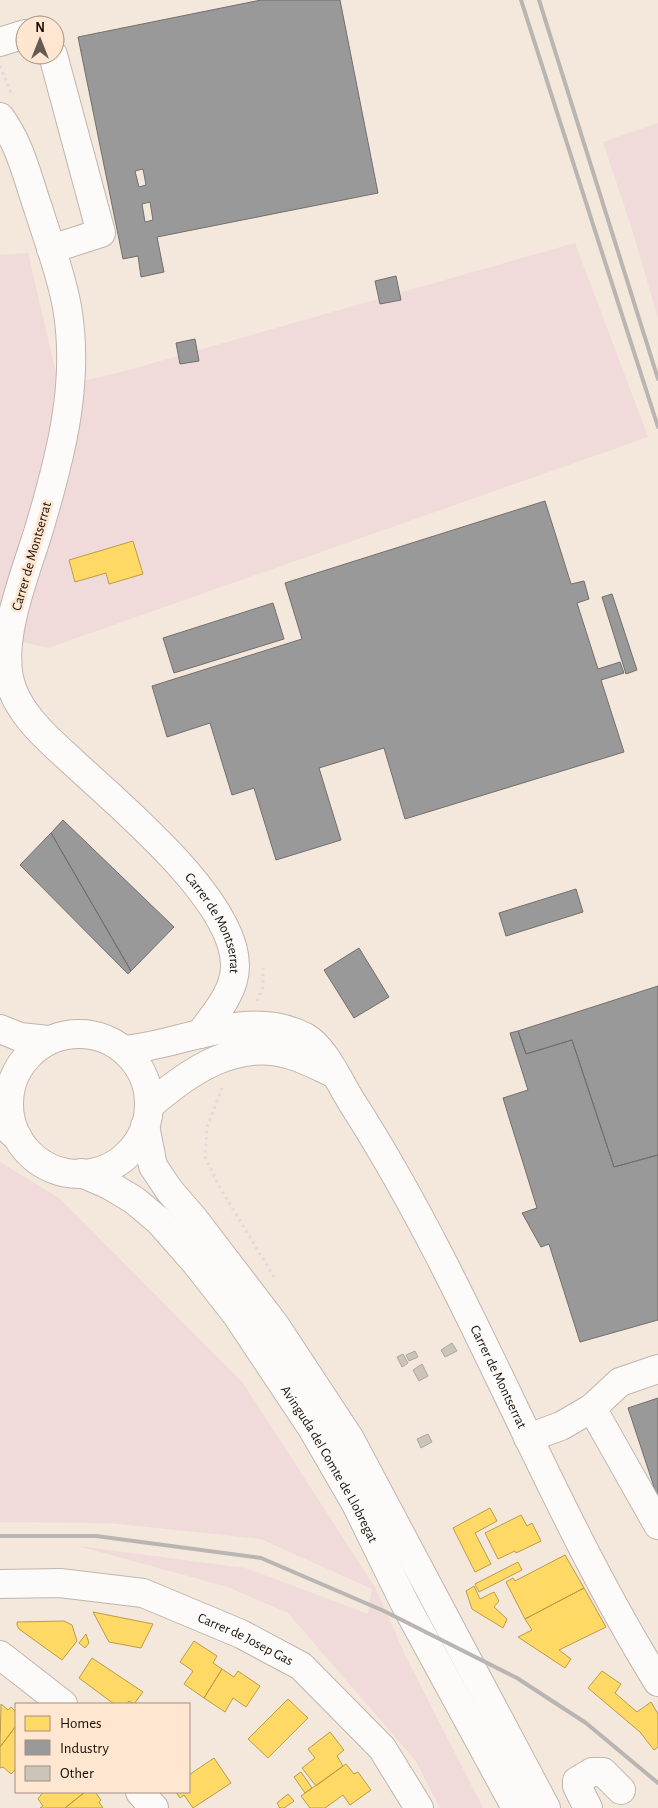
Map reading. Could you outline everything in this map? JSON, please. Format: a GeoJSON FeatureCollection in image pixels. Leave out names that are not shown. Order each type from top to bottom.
{"type":"FeatureCollection","features":[{"type":"Feature","properties":{"kind":"main road"},"geometry":{"type":"LineString","coordinates":[[0,42],[15,37]]}},
{"type":"Feature","properties":{"kind":"main road"},"geometry":{"type":"LineString","coordinates":[[51,249],[101,233],[56,65]]}},
{"type":"Feature","properties":{"kind":"main road","name":"Carrer de Montserrat"},"geometry":{"type":"LineString","coordinates":[[0,117],[13,135],[51,249],[63,290],[70,327],[72,363],[69,413],[57,465],[12,622],[8,643],[9,678],[17,700],[42,732],[168,853],[212,903],[233,945],[236,968],[227,997],[200,1034]]}},
{"type":"Feature","properties":{"kind":"main road","name":"Carrer de Montserrat"},"geometry":{"type":"LineString","coordinates":[[124,1050],[149,1048],[226,1028],[273,1027],[305,1038],[323,1052],[333,1073],[394,1169],[426,1227],[479,1330],[528,1438],[598,1578],[658,1682]]}},
{"type":"Feature","properties":{"kind":"main road"},"geometry":{"type":"LineString","coordinates":[[0,1029],[20,1037],[48,1040]]}},
{"type":"Feature","properties":{"kind":"main road"},"geometry":{"type":"LineString","coordinates":[[147,1116],[145,1081],[139,1067],[124,1050],[99,1037],[82,1034],[65,1035],[48,1040],[32,1051],[20,1066],[12,1083],[9,1102],[11,1121],[9,1130],[25,1149],[44,1165],[56,1170],[81,1173],[98,1171],[113,1165],[127,1154],[138,1141],[147,1116],[177,1081],[205,1063],[235,1053],[270,1050],[291,1055],[333,1073]]}},
{"type":"Feature","properties":{"kind":"main road","name":"Avinguda del Comte de Llobregat"},"geometry":{"type":"LineString","coordinates":[[147,1116],[153,1166],[169,1190],[194,1219],[275,1325],[350,1439],[546,1808]]}},
{"type":"Feature","properties":{"kind":"main road","name":"Avinguda del Comte de Llobregat"},"geometry":{"type":"LineString","coordinates":[[81,1173],[109,1185],[134,1200],[159,1222],[196,1263],[236,1314],[312,1428],[356,1504],[404,1602],[516,1808]]}},
{"type":"Feature","properties":{"kind":"main road"},"geometry":{"type":"LineString","coordinates":[[528,1438],[561,1426],[592,1408],[620,1382],[658,1369]]}},
{"type":"Feature","properties":{"kind":"main road"},"geometry":{"type":"LineString","coordinates":[[592,1408],[658,1525]]}},
{"type":"Feature","properties":{"kind":"main road","name":"Carrer de Josep Gas"},"geometry":{"type":"LineString","coordinates":[[3,1585],[60,1583],[143,1593],[241,1634],[301,1666],[382,1748],[419,1808]]}},
{"type":"Feature","properties":{"kind":"main road"},"geometry":{"type":"LineString","coordinates":[[3,1655],[62,1703]]}},
{"type":"Feature","properties":{"kind":"main road"},"geometry":{"type":"LineString","coordinates":[[588,1808],[577,1786],[577,1781],[592,1772],[603,1772],[621,1790]]}},
{"type":"Feature","properties":{"kind":"main road"},"geometry":{"type":"LineString","coordinates":[[141,1793],[154,1808]]}},
{"type":"Feature","properties":{"kind":"shaded area"},"geometry":{"type":"Polygon","coordinates":[[[658,123],[658,318],[632,229],[603,142],[658,123]]]}},
{"type":"Feature","properties":{"kind":"shaded area"},"geometry":{"type":"Polygon","coordinates":[[[575,243],[648,437],[48,648],[0,637],[0,255],[28,253],[59,386],[118,373],[575,243]]]}},
{"type":"Feature","properties":{"kind":"shaded area"},"geometry":{"type":"Polygon","coordinates":[[[0,1162],[59,1198],[243,1383],[376,1589],[405,1655],[483,1808],[440,1808],[416,1761],[288,1613],[228,1587],[78,1546],[245,1568],[368,1614],[372,1589],[261,1539],[110,1523],[0,1522],[0,1162]]]}},
{"type":"Feature","properties":{"kind":"building: Homes"},"geometry":{"type":"Polygon","coordinates":[[[133,541],[143,574],[109,584],[106,573],[75,582],[69,560],[133,541]]]}},
{"type":"Feature","properties":{"kind":"building: Homes"},"geometry":{"type":"Polygon","coordinates":[[[490,1508],[497,1521],[475,1533],[491,1564],[475,1572],[453,1528],[490,1508]]]}},
{"type":"Feature","properties":{"kind":"building: Homes"},"geometry":{"type":"Polygon","coordinates":[[[521,1515],[527,1526],[532,1523],[541,1541],[498,1559],[485,1533],[521,1515]]]}},
{"type":"Feature","properties":{"kind":"building: Homes"},"geometry":{"type":"Polygon","coordinates":[[[565,1555],[584,1588],[525,1619],[506,1582],[513,1578],[515,1581],[565,1555]]]}},
{"type":"Feature","properties":{"kind":"building: Homes"},"geometry":{"type":"Polygon","coordinates":[[[518,1562],[522,1570],[479,1592],[475,1584],[518,1562]]]}},
{"type":"Feature","properties":{"kind":"building: Homes"},"geometry":{"type":"Polygon","coordinates":[[[474,1586],[480,1599],[494,1592],[499,1601],[494,1607],[507,1619],[503,1628],[472,1609],[466,1591],[474,1586]]]}},
{"type":"Feature","properties":{"kind":"building: Homes"},"geometry":{"type":"Polygon","coordinates":[[[584,1588],[606,1627],[559,1650],[571,1659],[565,1668],[518,1637],[532,1630],[525,1619],[584,1588]]]}},
{"type":"Feature","properties":{"kind":"building: Homes"},"geometry":{"type":"Polygon","coordinates":[[[93,1612],[153,1624],[141,1648],[109,1642],[93,1612]]]}},
{"type":"Feature","properties":{"kind":"building: Homes"},"geometry":{"type":"Polygon","coordinates":[[[64,1621],[72,1625],[77,1641],[62,1660],[19,1629],[17,1625],[17,1622],[64,1621]]]}},
{"type":"Feature","properties":{"kind":"building: Homes"},"geometry":{"type":"Polygon","coordinates":[[[86,1634],[89,1643],[85,1648],[79,1643],[86,1634]]]}},
{"type":"Feature","properties":{"kind":"building: Homes"},"geometry":{"type":"Polygon","coordinates":[[[194,1641],[217,1656],[213,1663],[222,1669],[204,1698],[184,1684],[193,1671],[180,1662],[194,1641]]]}},
{"type":"Feature","properties":{"kind":"building: Homes"},"geometry":{"type":"Polygon","coordinates":[[[92,1658],[143,1692],[135,1703],[129,1701],[128,1703],[113,1703],[79,1678],[92,1658]]]}},
{"type":"Feature","properties":{"kind":"building: Homes"},"geometry":{"type":"Polygon","coordinates":[[[222,1669],[234,1677],[238,1671],[260,1686],[246,1707],[233,1698],[225,1712],[204,1698],[222,1669]]]}},
{"type":"Feature","properties":{"kind":"building: Homes"},"geometry":{"type":"Polygon","coordinates":[[[602,1671],[621,1684],[615,1693],[637,1712],[651,1702],[658,1714],[658,1747],[654,1750],[640,1732],[588,1688],[602,1671]]]}},
{"type":"Feature","properties":{"kind":"building: Homes"},"geometry":{"type":"Polygon","coordinates":[[[288,1699],[308,1718],[268,1758],[248,1739],[288,1699]]]}},
{"type":"Feature","properties":{"kind":"building: Homes"},"geometry":{"type":"Polygon","coordinates":[[[1,1704],[8,1710],[11,1707],[15,1711],[15,1727],[0,1747],[1,1704]]]}},
{"type":"Feature","properties":{"kind":"building: Homes"},"geometry":{"type":"Polygon","coordinates":[[[15,1727],[15,1770],[11,1774],[3,1767],[0,1768],[0,1747],[15,1727]]]}},
{"type":"Feature","properties":{"kind":"building: Homes"},"geometry":{"type":"Polygon","coordinates":[[[330,1732],[344,1750],[337,1756],[343,1766],[316,1786],[302,1768],[315,1758],[308,1749],[330,1732]]]}},
{"type":"Feature","properties":{"kind":"building: Homes"},"geometry":{"type":"Polygon","coordinates":[[[214,1758],[231,1783],[193,1808],[184,1795],[180,1798],[177,1793],[190,1793],[190,1774],[214,1758]]]}},
{"type":"Feature","properties":{"kind":"building: Homes"},"geometry":{"type":"Polygon","coordinates":[[[346,1764],[354,1774],[358,1772],[371,1790],[350,1805],[343,1795],[325,1808],[310,1808],[301,1796],[346,1764]]]}},
{"type":"Feature","properties":{"kind":"building: Homes"},"geometry":{"type":"Polygon","coordinates":[[[301,1772],[312,1788],[305,1793],[294,1777],[301,1772]]]}},
{"type":"Feature","properties":{"kind":"building: Homes"},"geometry":{"type":"Polygon","coordinates":[[[42,1793],[84,1793],[65,1808],[40,1808],[43,1806],[38,1799],[42,1793]]]}},
{"type":"Feature","properties":{"kind":"building: Homes"},"geometry":{"type":"Polygon","coordinates":[[[84,1793],[96,1793],[101,1800],[99,1802],[103,1808],[65,1808],[84,1793]]]}},
{"type":"Feature","properties":{"kind":"building: Homes"},"geometry":{"type":"Polygon","coordinates":[[[288,1794],[294,1801],[284,1808],[280,1808],[277,1803],[288,1794]]]}},
{"type":"Feature","properties":{"kind":"building: Industry"},"geometry":{"type":"Polygon","coordinates":[[[261,0],[340,0],[378,193],[157,237],[164,272],[141,277],[138,256],[123,259],[78,37],[261,0]],[[143,169],[135,171],[139,187],[146,185],[143,169]],[[150,202],[142,204],[145,222],[153,220],[150,202]]]}},
{"type":"Feature","properties":{"kind":"building: Industry"},"geometry":{"type":"Polygon","coordinates":[[[396,276],[401,300],[380,304],[375,281],[396,276]]]}},
{"type":"Feature","properties":{"kind":"building: Industry"},"geometry":{"type":"Polygon","coordinates":[[[195,339],[199,361],[180,364],[176,343],[195,339]]]}},
{"type":"Feature","properties":{"kind":"building: Industry"},"geometry":{"type":"Polygon","coordinates":[[[545,501],[571,584],[584,581],[589,599],[577,603],[598,669],[620,662],[624,673],[601,680],[624,752],[405,819],[384,748],[319,768],[341,840],[276,860],[254,788],[232,795],[210,723],[167,737],[152,686],[302,639],[285,583],[545,501]]]}},
{"type":"Feature","properties":{"kind":"building: Industry"},"geometry":{"type":"Polygon","coordinates":[[[612,594],[637,670],[626,674],[602,597],[612,594]]]}},
{"type":"Feature","properties":{"kind":"building: Industry"},"geometry":{"type":"Polygon","coordinates":[[[273,603],[284,639],[174,673],[163,638],[273,603]]]}},
{"type":"Feature","properties":{"kind":"building: Industry"},"geometry":{"type":"Polygon","coordinates":[[[63,820],[174,927],[131,971],[51,833],[63,820]]]}},
{"type":"Feature","properties":{"kind":"building: Industry"},"geometry":{"type":"Polygon","coordinates":[[[51,833],[131,971],[128,974],[20,865],[51,833]]]}},
{"type":"Feature","properties":{"kind":"building: Industry"},"geometry":{"type":"Polygon","coordinates":[[[576,889],[583,912],[506,936],[499,913],[576,889]]]}},
{"type":"Feature","properties":{"kind":"building: Industry"},"geometry":{"type":"Polygon","coordinates":[[[359,948],[389,997],[354,1018],[324,970],[359,948]]]}},
{"type":"Feature","properties":{"kind":"building: Industry"},"geometry":{"type":"Polygon","coordinates":[[[658,986],[658,1155],[614,1167],[572,1040],[526,1054],[518,1031],[658,986]]]}},
{"type":"Feature","properties":{"kind":"building: Industry"},"geometry":{"type":"Polygon","coordinates":[[[518,1031],[526,1054],[572,1040],[614,1167],[658,1155],[658,1320],[580,1342],[549,1244],[541,1247],[522,1213],[537,1208],[503,1098],[528,1090],[510,1033],[518,1031]]]}},
{"type":"Feature","properties":{"kind":"building: Industry"},"geometry":{"type":"Polygon","coordinates":[[[658,1398],[658,1496],[657,1496],[628,1408],[658,1398]]]}},
{"type":"Feature","properties":{"kind":"building: Other"},"geometry":{"type":"Polygon","coordinates":[[[452,1343],[457,1351],[445,1357],[441,1350],[452,1343]]]}},
{"type":"Feature","properties":{"kind":"building: Other"},"geometry":{"type":"Polygon","coordinates":[[[415,1351],[418,1357],[409,1361],[406,1355],[415,1351]]]}},
{"type":"Feature","properties":{"kind":"building: Other"},"geometry":{"type":"Polygon","coordinates":[[[403,1354],[408,1363],[402,1367],[397,1357],[403,1354]]]}},
{"type":"Feature","properties":{"kind":"building: Other"},"geometry":{"type":"Polygon","coordinates":[[[422,1364],[428,1376],[419,1381],[413,1370],[422,1364]]]}},
{"type":"Feature","properties":{"kind":"building: Other"},"geometry":{"type":"Polygon","coordinates":[[[428,1434],[432,1442],[421,1448],[417,1439],[428,1434]]]}},
{"type":"Feature","properties":{"kind":"railway"},"geometry":{"type":"LineString","coordinates":[[521,0],[658,427]]}},
{"type":"Feature","properties":{"kind":"railway"},"geometry":{"type":"LineString","coordinates":[[539,0],[658,379]]}},
{"type":"Feature","properties":{"kind":"railway"},"geometry":{"type":"LineString","coordinates":[[0,1536],[96,1536],[261,1558],[384,1611],[517,1678],[586,1723],[658,1783]]}}]}
